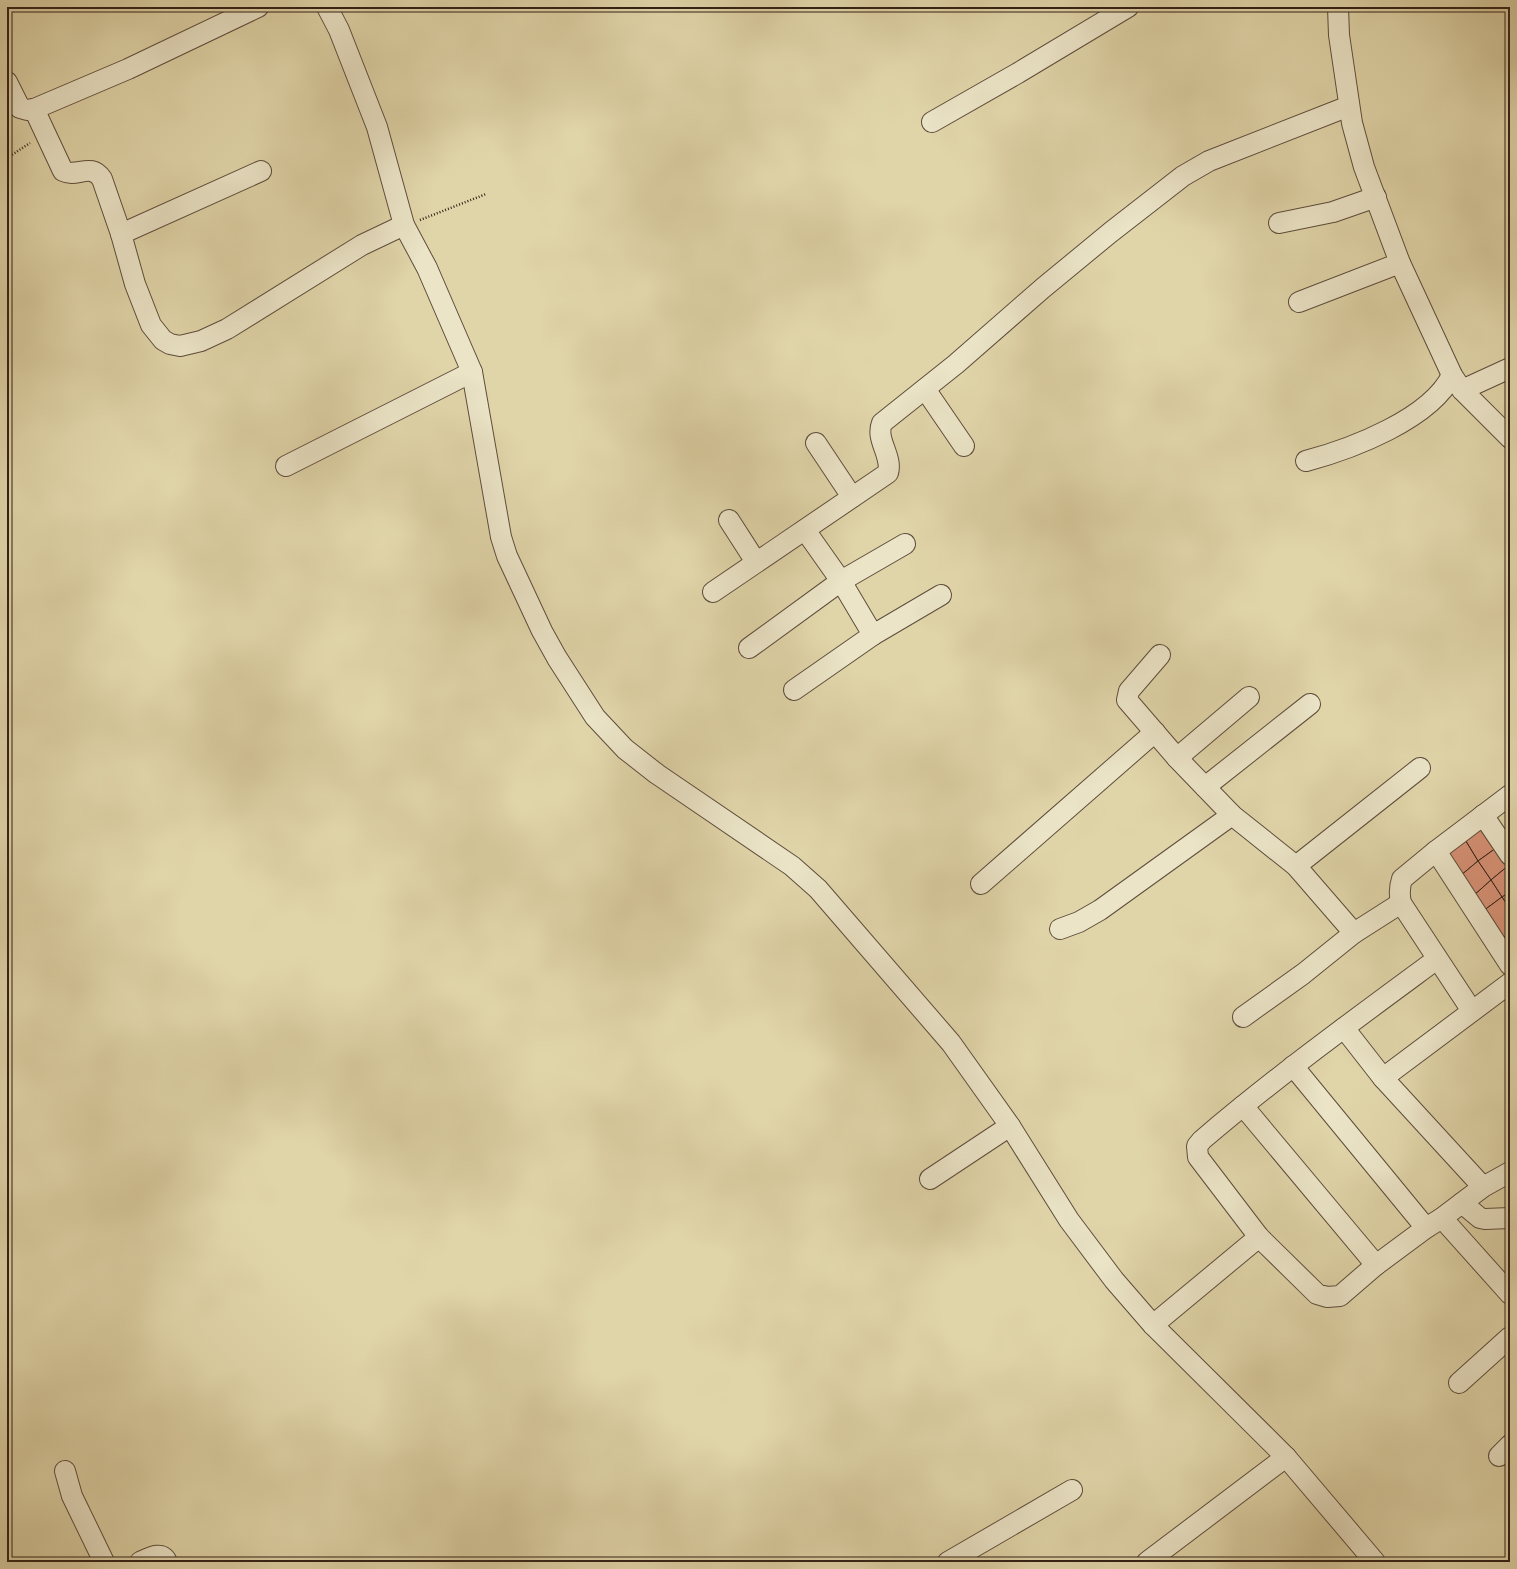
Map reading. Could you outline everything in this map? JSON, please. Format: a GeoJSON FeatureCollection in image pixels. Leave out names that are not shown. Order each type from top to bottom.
{"type":"FeatureCollection","features":[{"type":"Feature","properties":{"kind":"street"},"geometry":{"type":"LineString","coordinates":[[38,117],[128,69],[258,7]]}},
{"type":"Feature","properties":{"kind":"street"},"geometry":{"type":"LineString","coordinates":[[327,7],[339,30],[377,127],[404,226],[427,268],[472,372],[501,537],[507,556],[557,658],[595,717],[625,749],[657,774],[792,866],[818,889],[950,1043],[1010,1126],[1069,1220],[1114,1280],[1153,1325],[1286,1457],[1375,1562]]}},
{"type":"Feature","properties":{"kind":"street"},"geometry":{"type":"LineString","coordinates":[[932,122],[1018,73],[1128,7]]}},
{"type":"Feature","properties":{"kind":"street"},"geometry":{"type":"LineString","coordinates":[[1338,7],[1349,106],[1355,137],[1364,167],[1400,263],[1457,382],[1510,438]]}},
{"type":"Feature","properties":{"kind":"street"},"geometry":{"type":"LineString","coordinates":[[7,82],[20,108],[27,110],[38,117],[63,171],[69,173],[93,171],[99,175],[121,234],[135,284],[151,325],[163,340],[170,344],[180,346],[201,341],[227,329],[362,246],[404,226]]}},
{"type":"Feature","properties":{"kind":"street"},"geometry":{"type":"LineString","coordinates":[[713,592],[888,473],[889,461],[880,434],[882,423],[956,364],[1043,288],[1099,242],[1183,176],[1209,161],[1349,106]]}},
{"type":"Feature","properties":{"kind":"street"},"geometry":{"type":"LineString","coordinates":[[121,234],[261,171]]}},
{"type":"Feature","properties":{"kind":"street"},"geometry":{"type":"LineString","coordinates":[[1279,223],[1333,212],[1376,197]]}},
{"type":"Feature","properties":{"kind":"street"},"geometry":{"type":"LineString","coordinates":[[1299,302],[1400,263]]}},
{"type":"Feature","properties":{"kind":"street"},"geometry":{"type":"LineString","coordinates":[[1306,460],[1332,454],[1410,418],[1432,401],[1447,384],[1510,368]]}},
{"type":"Feature","properties":{"kind":"street"},"geometry":{"type":"LineString","coordinates":[[286,466],[472,372]]}},
{"type":"Feature","properties":{"kind":"street"},"geometry":{"type":"LineString","coordinates":[[925,389],[964,446]]}},
{"type":"Feature","properties":{"kind":"street"},"geometry":{"type":"LineString","coordinates":[[816,443],[852,497]]}},
{"type":"Feature","properties":{"kind":"street"},"geometry":{"type":"LineString","coordinates":[[728,520],[756,562]]}},
{"type":"Feature","properties":{"kind":"street"},"geometry":{"type":"LineString","coordinates":[[805,530],[841,581],[873,635]]}},
{"type":"Feature","properties":{"kind":"street"},"geometry":{"type":"LineString","coordinates":[[749,648],[841,581],[905,544]]}},
{"type":"Feature","properties":{"kind":"street"},"geometry":{"type":"LineString","coordinates":[[794,690],[873,635],[941,595]]}},
{"type":"Feature","properties":{"kind":"street"},"geometry":{"type":"LineString","coordinates":[[1160,655],[1129,691],[1127,697],[1128,700],[1177,758],[1205,787],[1232,814],[1296,866],[1354,933]]}},
{"type":"Feature","properties":{"kind":"street"},"geometry":{"type":"LineString","coordinates":[[1177,758],[1249,697]]}},
{"type":"Feature","properties":{"kind":"street"},"geometry":{"type":"LineString","coordinates":[[1205,787],[1310,704]]}},
{"type":"Feature","properties":{"kind":"street"},"geometry":{"type":"LineString","coordinates":[[981,884],[1155,732]]}},
{"type":"Feature","properties":{"kind":"street"},"geometry":{"type":"LineString","coordinates":[[1296,866],[1420,768]]}},
{"type":"Feature","properties":{"kind":"street"},"geometry":{"type":"LineString","coordinates":[[1472,1011],[1401,903],[1399,893],[1402,879],[1436,851],[1510,795]]}},
{"type":"Feature","properties":{"kind":"street"},"geometry":{"type":"LineString","coordinates":[[1060,929],[1079,922],[1100,910],[1232,814]]}},
{"type":"Feature","properties":{"kind":"street"},"geometry":{"type":"LineString","coordinates":[[1483,815],[1510,855]]}},
{"type":"Feature","properties":{"kind":"street"},"geometry":{"type":"LineString","coordinates":[[1436,851],[1510,965]]}},
{"type":"Feature","properties":{"kind":"street"},"geometry":{"type":"LineString","coordinates":[[1243,1017],[1303,974],[1354,933],[1401,903]]}},
{"type":"Feature","properties":{"kind":"street"},"geometry":{"type":"LineString","coordinates":[[1437,959],[1293,1066],[1202,1140],[1197,1146],[1200,1161],[1259,1237],[1317,1294],[1324,1297],[1340,1296],[1376,1265],[1483,1187],[1510,1172]]}},
{"type":"Feature","properties":{"kind":"street"},"geometry":{"type":"LineString","coordinates":[[1383,1078],[1510,983]]}},
{"type":"Feature","properties":{"kind":"street"},"geometry":{"type":"LineString","coordinates":[[1344,1028],[1383,1078],[1483,1187]]}},
{"type":"Feature","properties":{"kind":"street"},"geometry":{"type":"LineString","coordinates":[[1293,1066],[1434,1223],[1510,1294]]}},
{"type":"Feature","properties":{"kind":"street"},"geometry":{"type":"LineString","coordinates":[[1243,1106],[1376,1265]]}},
{"type":"Feature","properties":{"kind":"street"},"geometry":{"type":"LineString","coordinates":[[930,1179],[1010,1126]]}},
{"type":"Feature","properties":{"kind":"street"},"geometry":{"type":"LineString","coordinates":[[1462,1203],[1480,1218],[1510,1218]]}},
{"type":"Feature","properties":{"kind":"street"},"geometry":{"type":"LineString","coordinates":[[1153,1325],[1259,1237]]}},
{"type":"Feature","properties":{"kind":"street"},"geometry":{"type":"LineString","coordinates":[[1459,1383],[1510,1337]]}},
{"type":"Feature","properties":{"kind":"street"},"geometry":{"type":"LineString","coordinates":[[1147,1562],[1286,1457]]}},
{"type":"Feature","properties":{"kind":"street"},"geometry":{"type":"LineString","coordinates":[[65,1471],[72,1496],[104,1562]]}},
{"type":"Feature","properties":{"kind":"street"},"geometry":{"type":"LineString","coordinates":[[948,1562],[1072,1490]]}},
{"type":"Feature","properties":{"kind":"street"},"geometry":{"type":"LineString","coordinates":[[140,1562],[160,1555],[166,1558],[167,1562]]}},
{"type":"Feature","properties":{"kind":"path"},"geometry":{"type":"LineString","coordinates":[[7,158],[37,137],[38,117]]}},
{"type":"Feature","properties":{"kind":"path"},"geometry":{"type":"LineString","coordinates":[[404,226],[486,194]]}},
{"type":"Feature","properties":{"kind":"building"},"geometry":{"type":"Polygon","coordinates":[[[1482,826],[1496,848],[1478,861],[1464,838],[1482,826]]]}},
{"type":"Feature","properties":{"kind":"building"},"geometry":{"type":"Polygon","coordinates":[[[1464,838],[1478,861],[1460,876],[1445,853],[1464,838]]]}},
{"type":"Feature","properties":{"kind":"building"},"geometry":{"type":"Polygon","coordinates":[[[1496,848],[1509,865],[1491,880],[1478,861],[1496,848]]]}},
{"type":"Feature","properties":{"kind":"building"},"geometry":{"type":"Polygon","coordinates":[[[1478,861],[1491,880],[1472,897],[1460,876],[1478,861]]]}},
{"type":"Feature","properties":{"kind":"building"},"geometry":{"type":"Polygon","coordinates":[[[1509,865],[1510,892],[1502,897],[1491,880],[1509,865]]]}},
{"type":"Feature","properties":{"kind":"building"},"geometry":{"type":"Polygon","coordinates":[[[1491,880],[1502,897],[1483,911],[1472,897],[1491,880]]]}},
{"type":"Feature","properties":{"kind":"building"},"geometry":{"type":"Polygon","coordinates":[[[1510,892],[1510,909],[1502,897],[1510,892]]]}},
{"type":"Feature","properties":{"kind":"building"},"geometry":{"type":"Polygon","coordinates":[[[1502,897],[1510,909],[1510,933],[1500,940],[1483,911],[1502,897]]]}},
{"type":"Feature","properties":{"kind":"building"},"geometry":{"type":"Polygon","coordinates":[[[1510,933],[1510,955],[1500,940],[1510,933]]]}}]}
